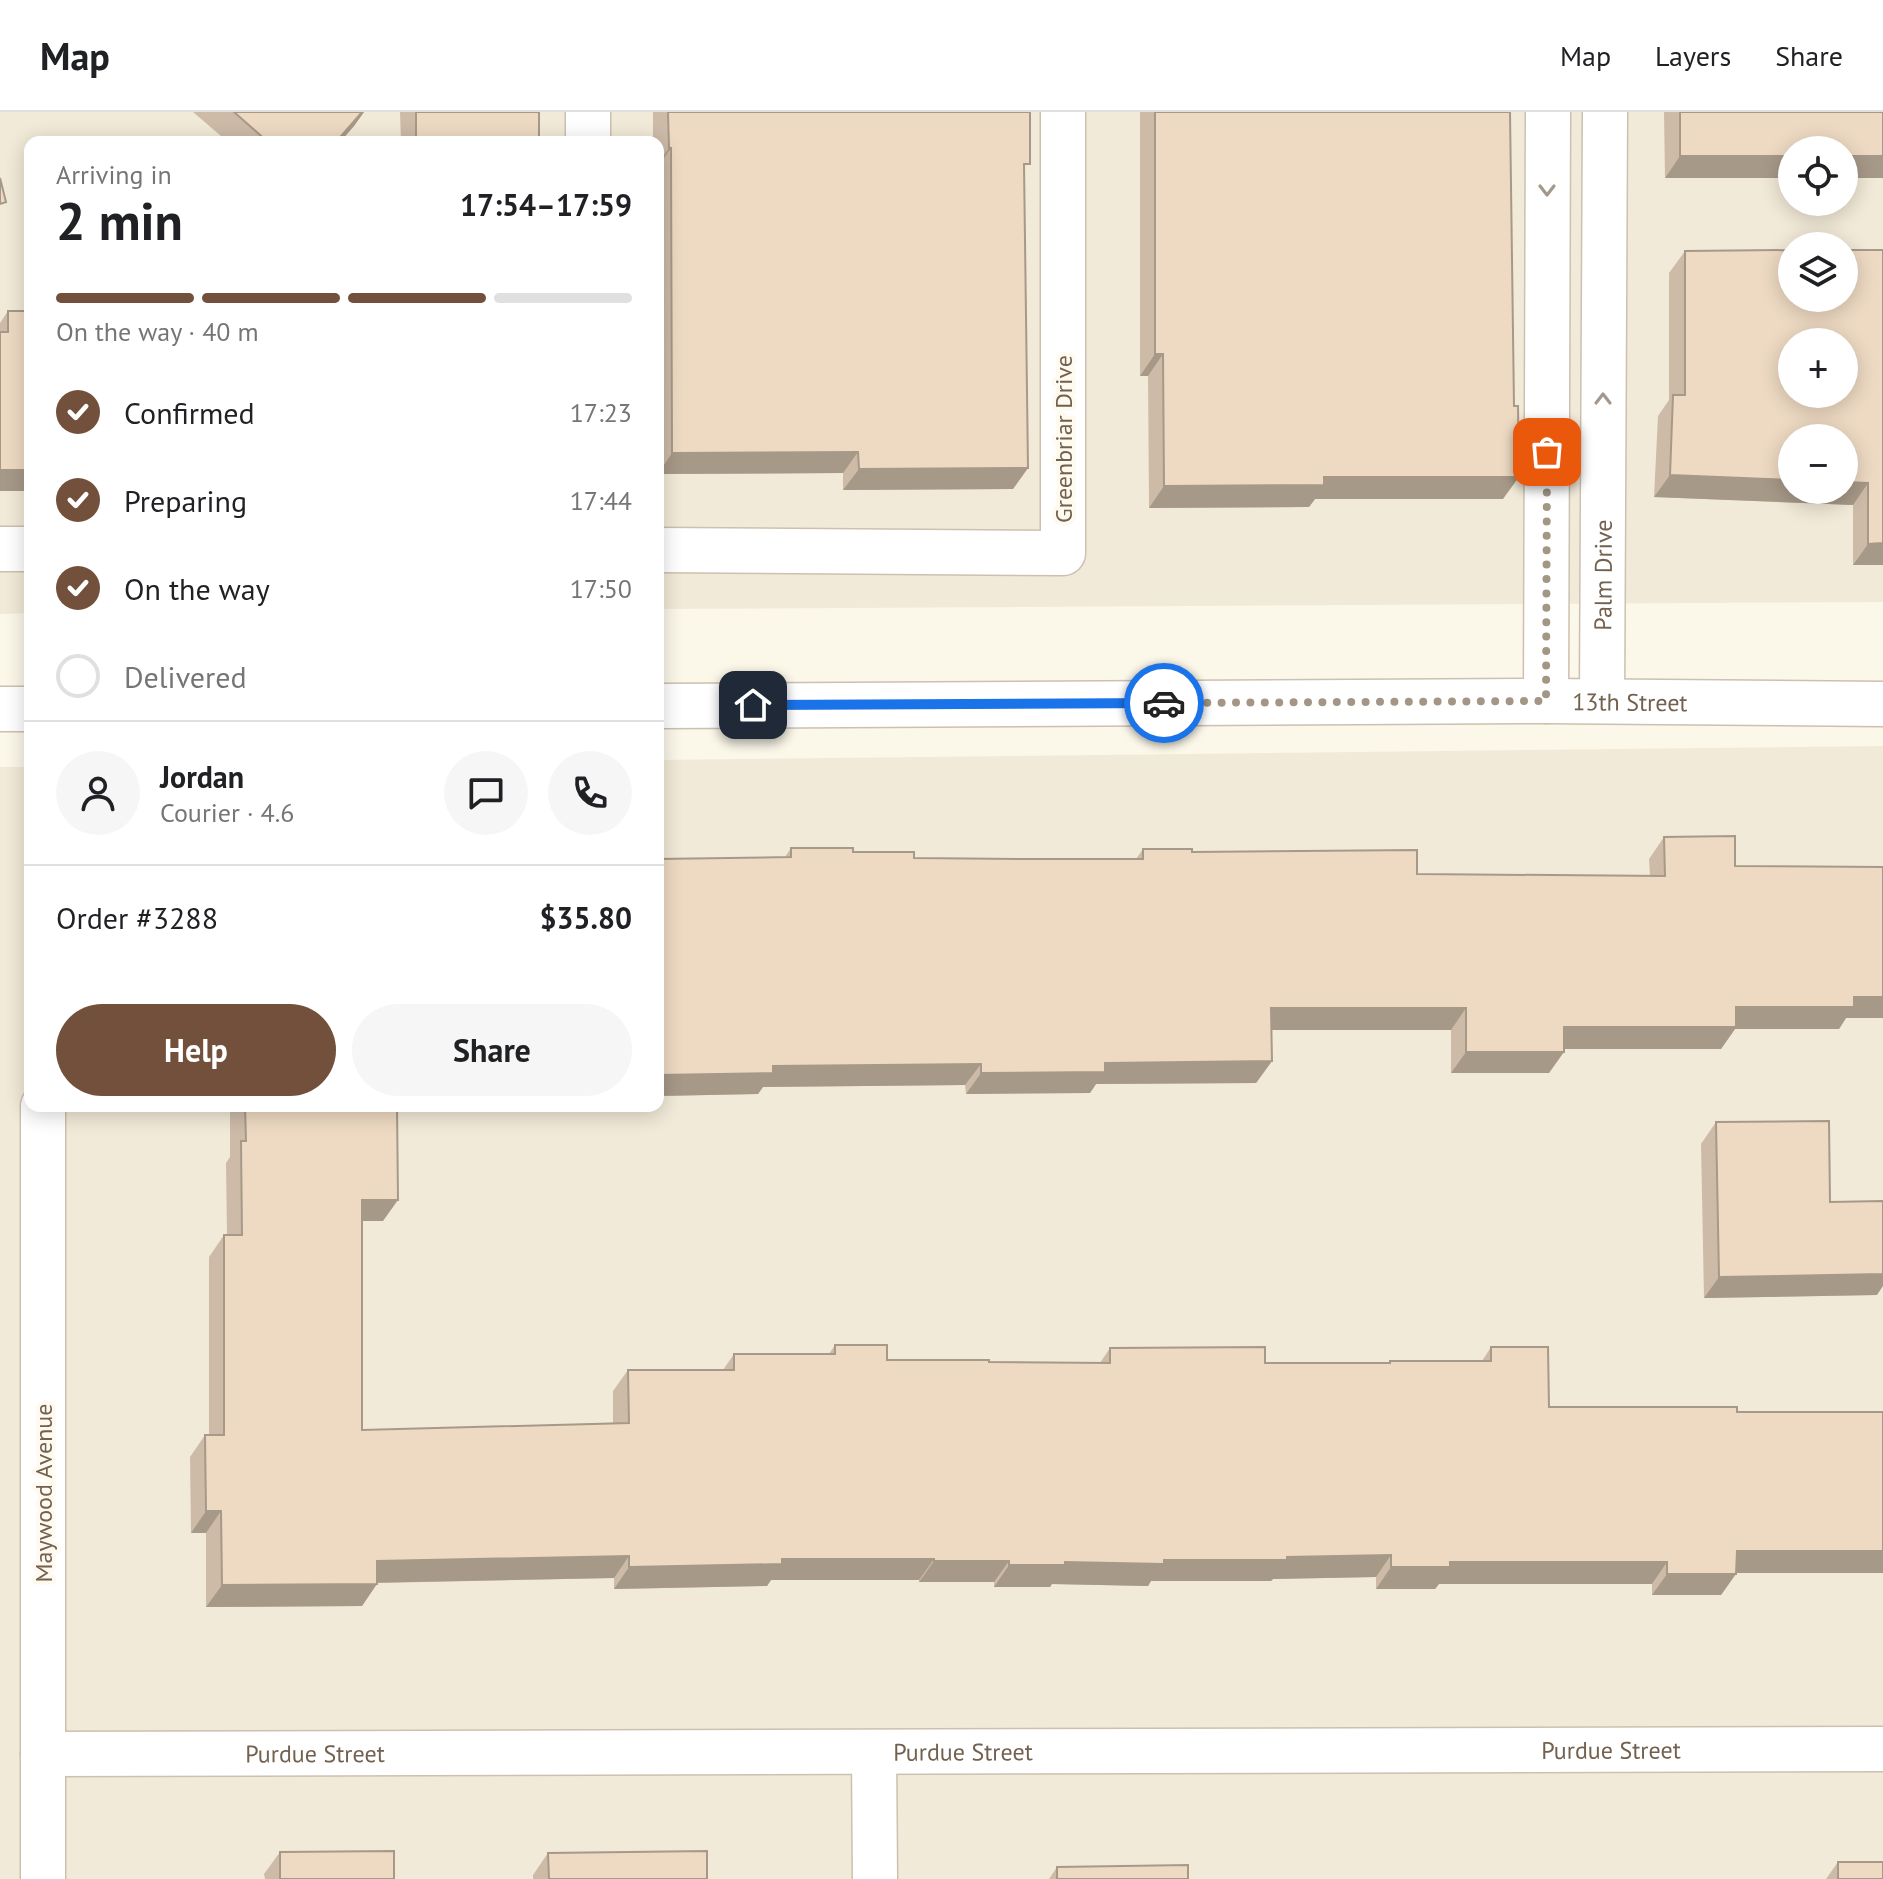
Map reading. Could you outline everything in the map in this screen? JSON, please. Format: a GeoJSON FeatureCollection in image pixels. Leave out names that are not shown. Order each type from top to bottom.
{"type":"FeatureCollection","features":[{"type":"Feature","properties":{"kind":"street"},"geometry":{"type":"LineString","coordinates":[[588,112],[588,136]]}},
{"type":"Feature","properties":{"kind":"street","name":"Greenbriar Drive"},"geometry":{"type":"LineString","coordinates":[[664,550],[1063,553],[1063,112]]}},
{"type":"Feature","properties":{"kind":"street","name":"Palm Drive"},"geometry":{"type":"LineString","coordinates":[[1546,701],[1547,130],[1605,130],[1602,701]]}},
{"type":"Feature","properties":{"kind":"street"},"geometry":{"type":"LineString","coordinates":[[1547,306],[1604,303]]}},
{"type":"Feature","properties":{"kind":"street"},"geometry":{"type":"LineString","coordinates":[[1547,452],[1603,450]]}},
{"type":"Feature","properties":{"kind":"street"},"geometry":{"type":"LineString","coordinates":[[0,549],[24,549]]}},
{"type":"Feature","properties":{"kind":"street","name":"13th Street"},"geometry":{"type":"LineString","coordinates":[[664,706],[1546,701],[1883,704]]}},
{"type":"Feature","properties":{"kind":"street"},"geometry":{"type":"LineString","coordinates":[[0,709],[24,709]]}},
{"type":"Feature","properties":{"kind":"street","name":"Maywood Avenue"},"geometry":{"type":"LineString","coordinates":[[43,1112],[43,1879]]}},
{"type":"Feature","properties":{"kind":"street","name":"Purdue Street"},"geometry":{"type":"LineString","coordinates":[[43,1754],[1883,1749]]}},
{"type":"Feature","properties":{"kind":"street"},"geometry":{"type":"LineString","coordinates":[[874,1753],[875,1879]]}},
{"type":"Feature","properties":{"kind":"shaded area"},"geometry":{"type":"Polygon","coordinates":[[[0,112],[1883,112],[1883,602],[664,609],[664,136],[24,136],[24,613],[0,614],[0,112]]]}},
{"type":"Feature","properties":{"kind":"shaded area"},"geometry":{"type":"Polygon","coordinates":[[[1883,746],[1883,1879],[0,1879],[0,767],[24,767],[24,1112],[664,1112],[664,760],[1883,746]]]}},
{"type":"Feature","properties":{"kind":"building"},"geometry":{"type":"Polygon","coordinates":[[[234,112],[362,112],[341,136],[261,136],[234,112]]]}},
{"type":"Feature","properties":{"kind":"building"},"geometry":{"type":"Polygon","coordinates":[[[416,112],[539,112],[539,136],[416,136],[416,112]]]}},
{"type":"Feature","properties":{"kind":"building"},"geometry":{"type":"Polygon","coordinates":[[[668,112],[1030,112],[1030,164],[1024,164],[1028,468],[859,469],[858,452],[672,453],[671,148],[668,112]]]}},
{"type":"Feature","properties":{"kind":"building"},"geometry":{"type":"Polygon","coordinates":[[[1155,112],[1510,112],[1514,406],[1518,406],[1519,477],[1324,477],[1324,485],[1164,486],[1163,354],[1155,354],[1155,112]]]}},
{"type":"Feature","properties":{"kind":"building"},"geometry":{"type":"Polygon","coordinates":[[[1680,112],[1883,112],[1883,156],[1858,156],[1858,136],[1778,136],[1778,156],[1680,156],[1680,112]]]}},
{"type":"Feature","properties":{"kind":"building"},"geometry":{"type":"Polygon","coordinates":[[[0,178],[6,202],[0,204],[0,178]]]}},
{"type":"Feature","properties":{"kind":"building"},"geometry":{"type":"Polygon","coordinates":[[[1778,250],[1778,312],[1858,312],[1858,250],[1883,250],[1883,543],[1868,544],[1868,483],[1858,483],[1858,424],[1778,424],[1778,479],[1670,475],[1673,395],[1685,395],[1685,251],[1778,250]]]}},
{"type":"Feature","properties":{"kind":"building"},"geometry":{"type":"Polygon","coordinates":[[[8,311],[24,311],[24,470],[0,470],[0,332],[8,332],[8,311]]]}},
{"type":"Feature","properties":{"kind":"building"},"geometry":{"type":"Polygon","coordinates":[[[1735,836],[1735,866],[1883,867],[1883,997],[1854,997],[1854,1007],[1736,1007],[1736,1027],[1564,1027],[1564,1052],[1466,1052],[1466,1008],[1271,1008],[1272,1061],[1105,1063],[1105,1072],[981,1073],[981,1064],[773,1066],[773,1073],[664,1075],[664,859],[791,857],[791,848],[914,852],[914,858],[1026,859],[1143,859],[1143,849],[1192,849],[1192,852],[1417,850],[1417,874],[1665,876],[1664,837],[1735,836]]]}},
{"type":"Feature","properties":{"kind":"building"},"geometry":{"type":"Polygon","coordinates":[[[245,1112],[397,1112],[398,1200],[362,1200],[362,1430],[629,1423],[628,1370],[734,1370],[734,1354],[835,1354],[835,1345],[887,1345],[887,1360],[1110,1363],[1110,1348],[1265,1347],[1265,1363],[1390,1363],[1491,1361],[1491,1347],[1548,1347],[1549,1407],[1737,1407],[1737,1412],[1883,1412],[1883,1551],[1737,1551],[1736,1574],[1667,1574],[1667,1562],[1450,1562],[1450,1567],[1391,1567],[1391,1555],[1287,1557],[1287,1560],[1164,1560],[1164,1564],[1065,1562],[1065,1565],[1009,1565],[1009,1561],[934,1559],[782,1559],[782,1564],[629,1567],[629,1556],[377,1561],[377,1584],[222,1585],[221,1511],[206,1511],[205,1435],[224,1435],[224,1235],[242,1235],[241,1141],[246,1141],[245,1112]]]}},
{"type":"Feature","properties":{"kind":"building"},"geometry":{"type":"Polygon","coordinates":[[[1829,1121],[1830,1202],[1883,1201],[1883,1274],[1719,1277],[1716,1122],[1829,1121]]]}},
{"type":"Feature","properties":{"kind":"building"},"geometry":{"type":"Polygon","coordinates":[[[394,1851],[394,1879],[280,1879],[280,1852],[394,1851]]]}},
{"type":"Feature","properties":{"kind":"building"},"geometry":{"type":"Polygon","coordinates":[[[707,1851],[707,1879],[549,1879],[548,1853],[707,1851]]]}},
{"type":"Feature","properties":{"kind":"building"},"geometry":{"type":"Polygon","coordinates":[[[1838,1862],[1883,1862],[1883,1879],[1838,1879],[1838,1862]]]}},
{"type":"Feature","properties":{"kind":"building"},"geometry":{"type":"Polygon","coordinates":[[[1188,1865],[1188,1879],[1057,1879],[1057,1867],[1188,1865]]]}},
{"type":"Feature","properties":{"kind":"way so far"},"geometry":{"type":"LineString","coordinates":[[1164,703],[1546,701],[1547,452]]}},
{"type":"Feature","properties":{"kind":"route"},"geometry":{"type":"LineString","coordinates":[[753,705],[1164,703]]}}]}
